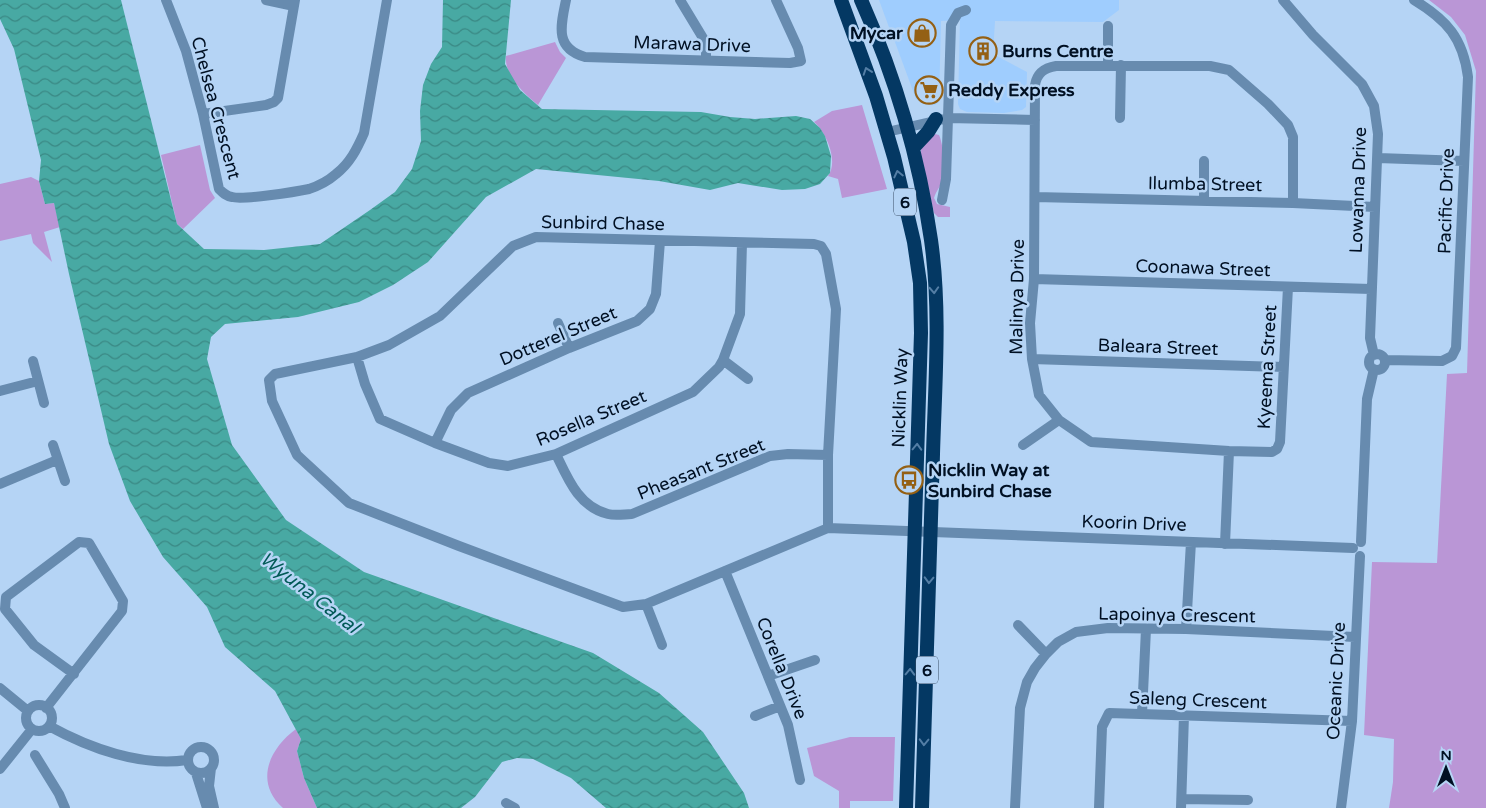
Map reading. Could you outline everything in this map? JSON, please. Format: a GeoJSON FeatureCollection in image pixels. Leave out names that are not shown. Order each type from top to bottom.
{"type":"FeatureCollection","features":[{"type":"Feature","properties":{"kind":"highway","name":"Nicklin Way"},"geometry":{"type":"LineString","coordinates":[[840,0],[887,132],[914,242],[920,283],[921,333],[906,808]]}},
{"type":"Feature","properties":{"kind":"highway","name":"Nicklin Way"},"geometry":{"type":"LineString","coordinates":[[861,0],[892,78],[912,148],[931,241],[936,349],[922,808]]}},
{"type":"Feature","properties":{"kind":"highway"},"geometry":{"type":"LineString","coordinates":[[912,148],[942,119]]}},
{"type":"Feature","properties":{"kind":"street","name":"Chelsea Crescent"},"geometry":{"type":"LineString","coordinates":[[166,0],[186,51],[203,114],[219,189],[233,198],[309,189],[324,182],[348,163],[358,148],[364,133],[387,0]]}},
{"type":"Feature","properties":{"kind":"street"},"geometry":{"type":"LineString","coordinates":[[203,114],[266,106],[278,98],[295,3],[266,0]]}},
{"type":"Feature","properties":{"kind":"street","name":"Marawa Drive"},"geometry":{"type":"LineString","coordinates":[[566,0],[560,28],[562,36],[567,48],[575,54],[585,57],[790,63],[801,61],[798,48],[776,0]]}},
{"type":"Feature","properties":{"kind":"street"},"geometry":{"type":"LineString","coordinates":[[680,0],[706,43],[706,60]]}},
{"type":"Feature","properties":{"kind":"street","name":"Lowanna Drive"},"geometry":{"type":"LineString","coordinates":[[1283,0],[1313,35],[1362,84],[1374,106],[1378,121],[1370,338],[1374,355]]}},
{"type":"Feature","properties":{"kind":"street","name":"Pacific Drive"},"geometry":{"type":"LineString","coordinates":[[1385,360],[1442,361],[1447,360],[1455,352],[1468,77],[1463,52],[1453,31],[1442,19],[1414,0]]}},
{"type":"Feature","properties":{"kind":"street"},"geometry":{"type":"LineString","coordinates":[[942,200],[946,179],[942,119],[951,25],[958,14],[966,10]]}},
{"type":"Feature","properties":{"kind":"street"},"geometry":{"type":"LineString","coordinates":[[1108,26],[1108,65]]}},
{"type":"Feature","properties":{"kind":"street"},"geometry":{"type":"LineString","coordinates":[[1120,118],[1121,65]]}},
{"type":"Feature","properties":{"kind":"street","name":"Malinya Drive"},"geometry":{"type":"LineString","coordinates":[[1278,449],[1272,452],[1229,451],[1091,442],[1059,420],[1038,394],[1032,359],[1030,323],[1034,279],[1035,85],[1037,76],[1048,67],[1056,66],[1210,66],[1229,70],[1241,79],[1288,125],[1293,136],[1292,203]]}},
{"type":"Feature","properties":{"kind":"street"},"geometry":{"type":"LineString","coordinates":[[887,132],[942,119],[1035,120]]}},
{"type":"Feature","properties":{"kind":"street"},"geometry":{"type":"LineString","coordinates":[[1378,158],[1464,161]]}},
{"type":"Feature","properties":{"kind":"street"},"geometry":{"type":"LineString","coordinates":[[1204,161],[1204,201]]}},
{"type":"Feature","properties":{"kind":"street","name":"Ilumba Street"},"geometry":{"type":"LineString","coordinates":[[1035,197],[1292,203],[1375,207]]}},
{"type":"Feature","properties":{"kind":"street","name":"Sunbird Chase"},"geometry":{"type":"LineString","coordinates":[[828,528],[828,456],[836,309],[826,254],[820,246],[814,244],[660,241],[548,236],[526,240],[513,246],[440,316],[389,345],[357,357],[275,374],[269,380],[272,401],[297,455],[348,503],[515,562],[622,607],[646,604],[828,528],[914,531]]}},
{"type":"Feature","properties":{"kind":"street","name":"Dotterel Street"},"geometry":{"type":"LineString","coordinates":[[435,443],[451,410],[468,393],[569,348],[637,321],[650,308],[656,294],[660,241]]}},
{"type":"Feature","properties":{"kind":"street","name":"Rosella Street"},"geometry":{"type":"LineString","coordinates":[[357,357],[365,384],[380,419],[488,463],[508,466],[556,454],[694,392],[718,367],[723,360],[740,314],[742,243]]}},
{"type":"Feature","properties":{"kind":"street","name":"Coonawa Street"},"geometry":{"type":"LineString","coordinates":[[1034,279],[1371,289]]}},
{"type":"Feature","properties":{"kind":"street","name":"Kyeema Street"},"geometry":{"type":"LineString","coordinates":[[1278,449],[1280,442],[1288,287]]}},
{"type":"Feature","properties":{"kind":"street"},"geometry":{"type":"LineString","coordinates":[[558,323],[569,348]]}},
{"type":"Feature","properties":{"kind":"street"},"geometry":{"type":"LineString","coordinates":[[1374,355],[1380,355],[1385,360],[1381,368],[1374,369],[1369,363],[1370,358],[1374,355]]}},
{"type":"Feature","properties":{"kind":"street","name":"Baleara Street"},"geometry":{"type":"LineString","coordinates":[[1032,359],[1283,367]]}},
{"type":"Feature","properties":{"kind":"street"},"geometry":{"type":"LineString","coordinates":[[33,360],[44,403]]}},
{"type":"Feature","properties":{"kind":"street"},"geometry":{"type":"LineString","coordinates":[[723,360],[748,379]]}},
{"type":"Feature","properties":{"kind":"street","name":"Oceanic Drive"},"geometry":{"type":"LineString","coordinates":[[1341,808],[1352,721],[1358,549],[1367,399],[1374,369]]}},
{"type":"Feature","properties":{"kind":"street"},"geometry":{"type":"LineString","coordinates":[[0,391],[38,381]]}},
{"type":"Feature","properties":{"kind":"street"},"geometry":{"type":"LineString","coordinates":[[1023,445],[1059,420]]}},
{"type":"Feature","properties":{"kind":"street"},"geometry":{"type":"LineString","coordinates":[[53,445],[65,481]]}},
{"type":"Feature","properties":{"kind":"street"},"geometry":{"type":"LineString","coordinates":[[1225,544],[1229,451]]}},
{"type":"Feature","properties":{"kind":"street","name":"Pheasant Street"},"geometry":{"type":"LineString","coordinates":[[556,454],[572,487],[588,505],[609,514],[632,514],[770,456],[788,454],[828,456]]}},
{"type":"Feature","properties":{"kind":"street"},"geometry":{"type":"LineString","coordinates":[[0,484],[57,460]]}},
{"type":"Feature","properties":{"kind":"street","name":"Koorin Drive"},"geometry":{"type":"LineString","coordinates":[[914,531],[1358,549]]}},
{"type":"Feature","properties":{"kind":"street"},"geometry":{"type":"LineString","coordinates":[[46,708],[74,674],[122,611],[123,601],[90,542],[78,542],[3,595],[5,609],[34,645],[74,674]]}},
{"type":"Feature","properties":{"kind":"street"},"geometry":{"type":"LineString","coordinates":[[1186,629],[1191,542]]}},
{"type":"Feature","properties":{"kind":"street","name":"Corella Drive"},"geometry":{"type":"LineString","coordinates":[[725,571],[788,725],[800,780]]}},
{"type":"Feature","properties":{"kind":"street"},"geometry":{"type":"LineString","coordinates":[[646,604],[662,645]]}},
{"type":"Feature","properties":{"kind":"street"},"geometry":{"type":"LineString","coordinates":[[1018,625],[1046,654]]}},
{"type":"Feature","properties":{"kind":"street","name":"Lapoinya Crescent"},"geometry":{"type":"LineString","coordinates":[[1015,808],[1020,708],[1027,682],[1046,654],[1058,642],[1076,632],[1108,628],[1186,629],[1355,637]]}},
{"type":"Feature","properties":{"kind":"street"},"geometry":{"type":"LineString","coordinates":[[1142,714],[1146,629]]}},
{"type":"Feature","properties":{"kind":"street"},"geometry":{"type":"LineString","coordinates":[[768,676],[815,660]]}},
{"type":"Feature","properties":{"kind":"street"},"geometry":{"type":"LineString","coordinates":[[0,688],[28,711]]}},
{"type":"Feature","properties":{"kind":"street"},"geometry":{"type":"LineString","coordinates":[[38,705],[46,708],[51,714],[49,726],[43,730],[32,729],[26,719],[28,711],[38,705]]}},
{"type":"Feature","properties":{"kind":"street"},"geometry":{"type":"LineString","coordinates":[[755,716],[780,706]]}},
{"type":"Feature","properties":{"kind":"street","name":"Saleng Crescent"},"geometry":{"type":"LineString","coordinates":[[1099,808],[1102,727],[1109,713],[1352,721]]}},
{"type":"Feature","properties":{"kind":"street"},"geometry":{"type":"LineString","coordinates":[[1184,716],[1182,803],[1248,800]]}},
{"type":"Feature","properties":{"kind":"street"},"geometry":{"type":"LineString","coordinates":[[49,726],[75,740],[120,756],[172,762],[187,760]]}},
{"type":"Feature","properties":{"kind":"street"},"geometry":{"type":"LineString","coordinates":[[0,769],[32,729]]}},
{"type":"Feature","properties":{"kind":"street"},"geometry":{"type":"LineString","coordinates":[[207,808],[196,773],[190,768],[187,760],[190,752],[198,747],[207,748],[214,759],[209,786],[214,808]]}},
{"type":"Feature","properties":{"kind":"street"},"geometry":{"type":"LineString","coordinates":[[35,755],[64,806],[52,808]]}},
{"type":"Feature","properties":{"kind":"street"},"geometry":{"type":"LineString","coordinates":[[196,773],[204,773],[211,768]]}},
{"type":"Feature","properties":{"kind":"shaded area"},"geometry":{"type":"Polygon","coordinates":[[[879,0],[1119,0],[1119,10],[1103,22],[995,21],[993,54],[1027,72],[1026,107],[1022,110],[1004,113],[967,112],[960,109],[958,104],[960,20],[941,21],[939,102],[935,105],[923,104],[916,99],[892,34],[894,30],[901,28],[890,30],[879,0]]]}},
{"type":"Feature","properties":{"kind":"shaded area"},"geometry":{"type":"Polygon","coordinates":[[[1429,0],[1486,0],[1486,808],[1389,808],[1393,782],[1394,739],[1364,735],[1372,562],[1437,563],[1447,374],[1467,373],[1476,71],[1465,35],[1451,17],[1429,0]]]}},
{"type":"Feature","properties":{"kind":"shaded area"},"geometry":{"type":"Polygon","coordinates":[[[555,42],[560,52],[566,58],[538,105],[516,84],[508,70],[506,56],[555,42]]]}},
{"type":"Feature","properties":{"kind":"shaded area"},"geometry":{"type":"Polygon","coordinates":[[[862,105],[887,189],[842,198],[838,179],[828,176],[832,163],[830,147],[823,133],[814,122],[832,111],[862,105]]]}},
{"type":"Feature","properties":{"kind":"shaded area"},"geometry":{"type":"Polygon","coordinates":[[[935,134],[939,135],[944,157],[944,175],[934,198],[937,204],[950,207],[950,217],[938,217],[934,213],[921,157],[921,146],[935,134]]]}},
{"type":"Feature","properties":{"kind":"shaded area"},"geometry":{"type":"Polygon","coordinates":[[[200,145],[210,190],[215,198],[183,229],[177,224],[161,155],[200,145]]]}},
{"type":"Feature","properties":{"kind":"shaded area"},"geometry":{"type":"Polygon","coordinates":[[[31,177],[39,181],[45,204],[54,203],[60,227],[44,232],[52,262],[33,243],[31,234],[0,241],[0,184],[31,177]]]}},
{"type":"Feature","properties":{"kind":"shaded area"},"geometry":{"type":"Polygon","coordinates":[[[296,729],[301,739],[297,751],[304,778],[317,808],[283,808],[274,798],[269,788],[268,766],[272,756],[286,737],[296,729]]]}},
{"type":"Feature","properties":{"kind":"shaded area"},"geometry":{"type":"Polygon","coordinates":[[[850,737],[895,737],[893,801],[850,801],[850,808],[839,808],[839,791],[814,776],[807,748],[850,737]]]}},
{"type":"Feature","properties":{"kind":"water","name":"Wyuna Canal"},"geometry":{"type":"Polygon","coordinates":[[[0,0],[121,0],[177,224],[204,249],[264,250],[320,244],[395,192],[412,169],[421,141],[420,111],[423,85],[431,64],[442,47],[443,0],[511,0],[505,64],[520,90],[542,109],[701,112],[755,119],[796,116],[810,119],[820,128],[825,136],[831,156],[830,173],[820,184],[805,189],[782,190],[738,183],[710,190],[659,181],[536,169],[486,197],[428,262],[393,285],[359,302],[298,317],[225,324],[211,337],[207,359],[232,445],[286,520],[364,572],[593,653],[659,693],[703,732],[744,793],[749,808],[606,808],[571,778],[533,759],[517,758],[502,762],[475,797],[461,808],[317,808],[304,778],[297,751],[301,739],[275,691],[225,647],[207,607],[163,557],[130,501],[109,444],[54,203],[45,204],[39,181],[41,160],[14,49],[0,19],[0,0]]]}},
{"type":"Feature","properties":{"kind":"place","name":"Mycar"},"geometry":{"type":"Point","coordinates":[922,33]}},
{"type":"Feature","properties":{"kind":"place","name":"Burns Centre"},"geometry":{"type":"Point","coordinates":[983,51]}},
{"type":"Feature","properties":{"kind":"place","name":"Reddy Express"},"geometry":{"type":"Point","coordinates":[929,90]}},
{"type":"Feature","properties":{"kind":"place","name":"Nicklin Way at Sunbird Chase"},"geometry":{"type":"Point","coordinates":[909,480]}}]}
